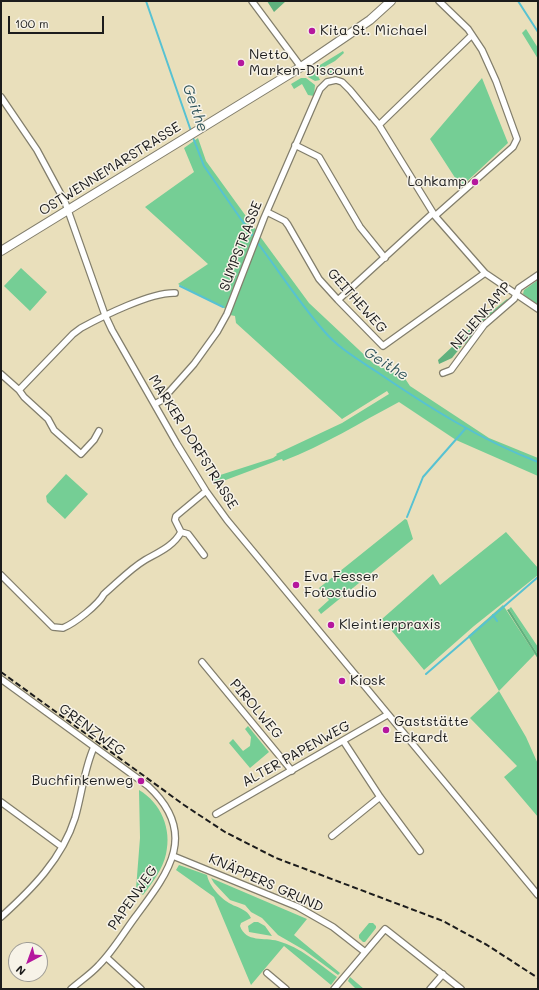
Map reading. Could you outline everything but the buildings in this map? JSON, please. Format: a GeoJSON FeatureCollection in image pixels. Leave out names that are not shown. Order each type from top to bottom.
{"type":"FeatureCollection","features":[{"type":"Feature","properties":{"kind":"street"},"geometry":{"type":"LineString","coordinates":[[252,1],[301,67]]}},
{"type":"Feature","properties":{"kind":"street","name":"OSTWENNEMARSTRASSE"},"geometry":{"type":"LineString","coordinates":[[1,251],[70,213],[301,67],[364,25],[391,1]]}},
{"type":"Feature","properties":{"kind":"street"},"geometry":{"type":"LineString","coordinates":[[338,300],[517,143],[516,132],[482,50],[462,22],[439,1]]}},
{"type":"Feature","properties":{"kind":"street"},"geometry":{"type":"LineString","coordinates":[[472,34],[379,125],[434,215],[485,273],[538,309]]}},
{"type":"Feature","properties":{"kind":"street","name":"SUMPSTRASSE"},"geometry":{"type":"LineString","coordinates":[[155,404],[162,400],[188,371],[217,332],[230,307],[266,212],[320,89],[327,82],[336,80],[342,82],[379,125]]}},
{"type":"Feature","properties":{"kind":"street","name":"MARKER DORFSTRASSE"},"geometry":{"type":"LineString","coordinates":[[1,96],[37,150],[70,213],[105,315],[206,491],[227,520],[538,895]]}},
{"type":"Feature","properties":{"kind":"street"},"geometry":{"type":"LineString","coordinates":[[295,145],[318,157],[360,227],[385,258]]}},
{"type":"Feature","properties":{"kind":"street","name":"GEITHEWEG"},"geometry":{"type":"LineString","coordinates":[[266,212],[285,221],[319,278],[338,300],[383,346],[485,273]]}},
{"type":"Feature","properties":{"kind":"street","name":"NEUENKAMP"},"geometry":{"type":"LineString","coordinates":[[443,373],[451,370],[484,326],[514,299],[519,288],[538,274]]}},
{"type":"Feature","properties":{"kind":"street"},"geometry":{"type":"LineString","coordinates":[[19,390],[73,334],[105,315],[141,300],[165,292],[175,292]]}},
{"type":"Feature","properties":{"kind":"street"},"geometry":{"type":"LineString","coordinates":[[1,374],[48,419],[54,430],[81,454],[94,440],[99,431]]}},
{"type":"Feature","properties":{"kind":"street"},"geometry":{"type":"LineString","coordinates":[[204,555],[188,534],[182,532],[175,520],[176,516],[206,491]]}},
{"type":"Feature","properties":{"kind":"street"},"geometry":{"type":"LineString","coordinates":[[1,575],[53,627],[63,628],[101,599],[104,594],[144,560],[157,555],[182,532]]}},
{"type":"Feature","properties":{"kind":"street","name":"PIROLWEG"},"geometry":{"type":"LineString","coordinates":[[202,662],[292,770]]}},
{"type":"Feature","properties":{"kind":"street","name":"GRENZWEG"},"geometry":{"type":"LineString","coordinates":[[1,679],[148,786],[165,805]]}},
{"type":"Feature","properties":{"kind":"street","name":"ALTER PAPENWEG"},"geometry":{"type":"LineString","coordinates":[[216,814],[344,742],[388,715]]}},
{"type":"Feature","properties":{"kind":"street"},"geometry":{"type":"LineString","coordinates":[[344,742],[380,797],[420,851]]}},
{"type":"Feature","properties":{"kind":"street"},"geometry":{"type":"LineString","coordinates":[[1,917],[36,884],[52,863],[75,818],[87,763],[94,747]]}},
{"type":"Feature","properties":{"kind":"street"},"geometry":{"type":"LineString","coordinates":[[332,836],[380,797]]}},
{"type":"Feature","properties":{"kind":"street"},"geometry":{"type":"LineString","coordinates":[[1,802],[61,846]]}},
{"type":"Feature","properties":{"kind":"street","name":"PAPENWEG"},"geometry":{"type":"LineString","coordinates":[[71,989],[106,957],[162,881],[171,865],[173,856],[174,828],[165,805]]}},
{"type":"Feature","properties":{"kind":"street","name":"KNÄPPERS GRUND"},"geometry":{"type":"LineString","coordinates":[[173,856],[298,908],[333,927],[366,952]]}},
{"type":"Feature","properties":{"kind":"street"},"geometry":{"type":"LineString","coordinates":[[334,989],[385,929],[461,989]]}},
{"type":"Feature","properties":{"kind":"street"},"geometry":{"type":"LineString","coordinates":[[106,957],[141,989]]}},
{"type":"Feature","properties":{"kind":"street"},"geometry":{"type":"LineString","coordinates":[[267,973],[286,989]]}},
{"type":"Feature","properties":{"kind":"street"},"geometry":{"type":"LineString","coordinates":[[430,989],[443,974]]}},
{"type":"Feature","properties":{"kind":"green space"},"geometry":{"type":"Polygon","coordinates":[[[267,1],[286,1],[274,12],[267,1]]]}},
{"type":"Feature","properties":{"kind":"green space"},"geometry":{"type":"Polygon","coordinates":[[[526,29],[538,48],[538,59],[522,33],[526,29]]]}},
{"type":"Feature","properties":{"kind":"green space"},"geometry":{"type":"Polygon","coordinates":[[[343,51],[344,53],[335,61],[317,71],[315,68],[343,51]]]}},
{"type":"Feature","properties":{"kind":"green space"},"geometry":{"type":"Polygon","coordinates":[[[333,67],[338,72],[323,76],[321,75],[333,67]]]}},
{"type":"Feature","properties":{"kind":"green space"},"geometry":{"type":"Polygon","coordinates":[[[316,72],[320,80],[315,81],[308,77],[308,74],[316,72]]]}},
{"type":"Feature","properties":{"kind":"green space"},"geometry":{"type":"Polygon","coordinates":[[[301,78],[306,78],[315,85],[314,96],[308,95],[302,84],[294,89],[291,84],[301,78]]]}},
{"type":"Feature","properties":{"kind":"green space"},"geometry":{"type":"Polygon","coordinates":[[[482,78],[508,143],[461,187],[430,139],[482,78]]]}},
{"type":"Feature","properties":{"kind":"green space"},"geometry":{"type":"Polygon","coordinates":[[[198,138],[206,161],[256,230],[226,309],[178,284],[208,264],[145,207],[194,172],[184,148],[198,138]]]}},
{"type":"Feature","properties":{"kind":"green space"},"geometry":{"type":"Polygon","coordinates":[[[259,235],[309,303],[374,364],[404,377],[410,386],[489,438],[538,458],[538,476],[456,440],[399,402],[328,441],[298,455],[283,461],[282,459],[279,460],[223,481],[212,481],[214,477],[273,458],[277,455],[276,454],[342,423],[389,394],[387,391],[342,419],[236,323],[235,316],[230,315],[259,235]]]}},
{"type":"Feature","properties":{"kind":"green space"},"geometry":{"type":"Polygon","coordinates":[[[21,268],[47,292],[30,311],[4,286],[21,268]]]}},
{"type":"Feature","properties":{"kind":"green space"},"geometry":{"type":"Polygon","coordinates":[[[538,280],[538,305],[523,294],[524,290],[538,280]]]}},
{"type":"Feature","properties":{"kind":"green space"},"geometry":{"type":"Polygon","coordinates":[[[507,299],[509,300],[465,344],[463,338],[466,336],[465,333],[507,299]]]}},
{"type":"Feature","properties":{"kind":"green space"},"geometry":{"type":"Polygon","coordinates":[[[465,333],[466,336],[463,338],[465,342],[452,358],[439,364],[438,360],[453,346],[452,344],[465,333]]]}},
{"type":"Feature","properties":{"kind":"green space"},"geometry":{"type":"Polygon","coordinates":[[[66,474],[88,494],[65,519],[47,502],[46,496],[66,474]]]}},
{"type":"Feature","properties":{"kind":"green space"},"geometry":{"type":"Polygon","coordinates":[[[405,519],[407,520],[413,539],[321,614],[318,610],[329,600],[319,588],[405,519]]]}},
{"type":"Feature","properties":{"kind":"green space"},"geometry":{"type":"Polygon","coordinates":[[[506,532],[538,568],[538,575],[474,626],[424,670],[382,619],[433,574],[440,585],[506,532]]]}},
{"type":"Feature","properties":{"kind":"green space"},"geometry":{"type":"Polygon","coordinates":[[[503,605],[535,654],[499,691],[468,636],[503,605]]]}},
{"type":"Feature","properties":{"kind":"green space"},"geometry":{"type":"Polygon","coordinates":[[[511,607],[538,647],[538,655],[509,609],[511,607]]]}},
{"type":"Feature","properties":{"kind":"green space"},"geometry":{"type":"Polygon","coordinates":[[[509,609],[538,655],[538,659],[507,610],[509,609]]]}},
{"type":"Feature","properties":{"kind":"green space"},"geometry":{"type":"Polygon","coordinates":[[[499,691],[526,737],[538,764],[538,817],[504,777],[517,766],[470,718],[499,691]]]}},
{"type":"Feature","properties":{"kind":"green space"},"geometry":{"type":"Polygon","coordinates":[[[248,726],[269,752],[250,768],[229,743],[233,739],[243,751],[250,746],[251,737],[245,729],[248,726]]]}},
{"type":"Feature","properties":{"kind":"green space"},"geometry":{"type":"Polygon","coordinates":[[[139,790],[147,795],[159,809],[166,826],[167,835],[165,860],[157,876],[143,895],[136,889],[140,838],[139,790]]]}},
{"type":"Feature","properties":{"kind":"green space"},"geometry":{"type":"Polygon","coordinates":[[[179,865],[207,875],[213,888],[220,896],[249,915],[251,918],[241,923],[240,926],[246,935],[278,941],[294,947],[309,956],[337,977],[331,985],[284,946],[251,985],[214,897],[176,870],[179,865]]]}},
{"type":"Feature","properties":{"kind":"green space"},"geometry":{"type":"Polygon","coordinates":[[[211,878],[307,919],[294,935],[340,973],[338,975],[304,950],[278,935],[262,918],[251,912],[245,905],[230,900],[211,878]]]}},
{"type":"Feature","properties":{"kind":"green space"},"geometry":{"type":"Polygon","coordinates":[[[254,922],[258,922],[265,926],[272,936],[249,932],[248,926],[254,922]]]}},
{"type":"Feature","properties":{"kind":"green space"},"geometry":{"type":"Polygon","coordinates":[[[369,923],[373,923],[376,928],[365,942],[363,942],[359,938],[359,935],[369,923]]]}},
{"type":"Feature","properties":{"kind":"green space"},"geometry":{"type":"Polygon","coordinates":[[[350,977],[364,989],[356,989],[348,981],[350,977]]]}},
{"type":"Feature","properties":{"kind":"waterway","name":"Geithe"},"geometry":{"type":"LineString","coordinates":[[146,1],[191,131]]}},
{"type":"Feature","properties":{"kind":"waterway"},"geometry":{"type":"LineString","coordinates":[[518,1],[538,32]]}},
{"type":"Feature","properties":{"kind":"waterway","name":"Geithe"},"geometry":{"type":"LineString","coordinates":[[192,135],[204,166],[252,235]]}},
{"type":"Feature","properties":{"kind":"waterway","name":"Geithe"},"geometry":{"type":"LineString","coordinates":[[257,242],[315,321],[343,349],[418,399],[456,422],[496,444],[538,462]]}},
{"type":"Feature","properties":{"kind":"waterway"},"geometry":{"type":"LineString","coordinates":[[180,286],[223,307]]}},
{"type":"Feature","properties":{"kind":"waterway"},"geometry":{"type":"LineString","coordinates":[[407,517],[423,477],[466,428]]}},
{"type":"Feature","properties":{"kind":"waterway"},"geometry":{"type":"LineString","coordinates":[[426,674],[538,577]]}},
{"type":"Feature","properties":{"kind":"waterway"},"geometry":{"type":"LineString","coordinates":[[493,615],[497,621]]}},
{"type":"Feature","properties":{"kind":"railway"},"geometry":{"type":"LineString","coordinates":[[1,672],[184,805],[225,832],[276,858],[443,921],[487,945],[538,978]]}},
{"type":"Feature","properties":{"kind":"place","name":"Kita St. Michael"},"geometry":{"type":"Point","coordinates":[312,31]}},
{"type":"Feature","properties":{"kind":"place","name":"Netto Marken-Discount"},"geometry":{"type":"Point","coordinates":[241,63]}},
{"type":"Feature","properties":{"kind":"place","name":"Lohkamp"},"geometry":{"type":"Point","coordinates":[475,182]}},
{"type":"Feature","properties":{"kind":"place","name":"Eva Fesser Fotostudio"},"geometry":{"type":"Point","coordinates":[296,585]}},
{"type":"Feature","properties":{"kind":"place","name":"Kleintierpraxis"},"geometry":{"type":"Point","coordinates":[331,625]}},
{"type":"Feature","properties":{"kind":"place","name":"Kiosk"},"geometry":{"type":"Point","coordinates":[342,681]}},
{"type":"Feature","properties":{"kind":"place","name":"Gaststätte Eckardt"},"geometry":{"type":"Point","coordinates":[386,730]}},
{"type":"Feature","properties":{"kind":"place","name":"Buchfinkenweg"},"geometry":{"type":"Point","coordinates":[141,781]}}]}
